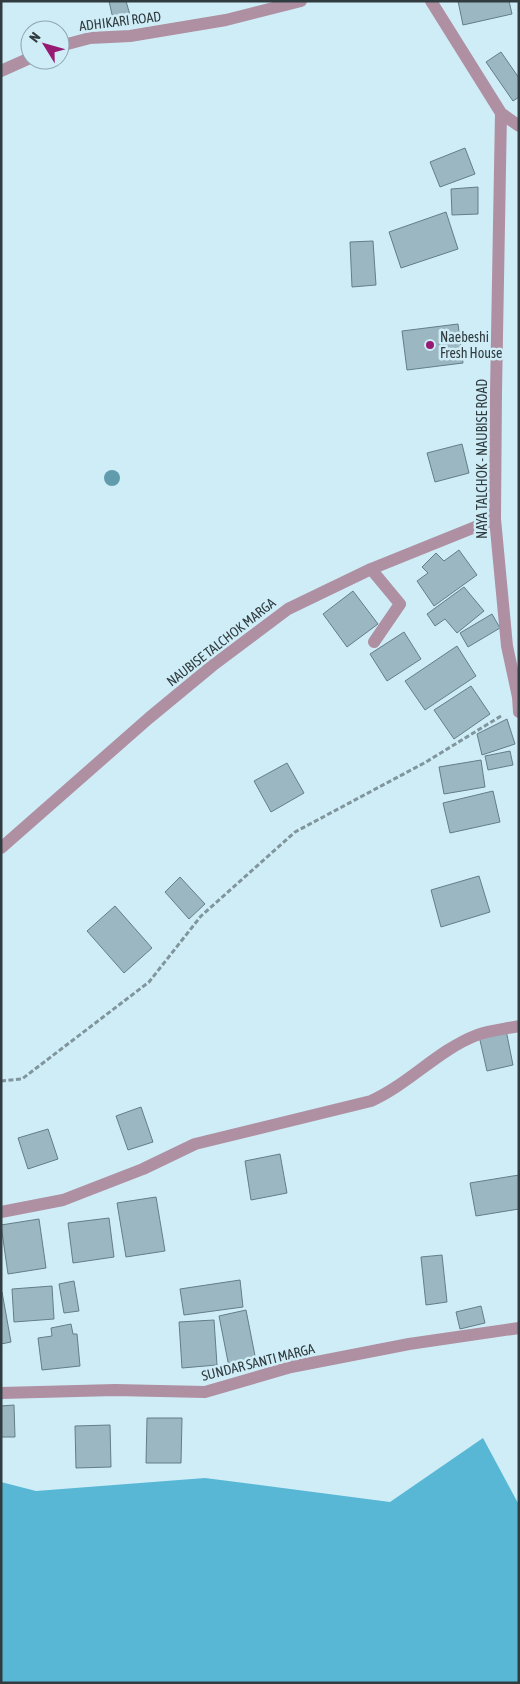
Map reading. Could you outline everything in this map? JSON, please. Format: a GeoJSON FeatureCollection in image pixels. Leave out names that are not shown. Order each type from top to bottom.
{"type":"FeatureCollection","features":[{"type":"Feature","properties":{"kind":"street","name":"ADHIKARI ROAD"},"geometry":{"type":"LineString","coordinates":[[70,43],[90,38],[130,36],[217,22],[301,1]]}},
{"type":"Feature","properties":{"kind":"street"},"geometry":{"type":"LineString","coordinates":[[431,1],[501,113],[519,126]]}},
{"type":"Feature","properties":{"kind":"street"},"geometry":{"type":"LineString","coordinates":[[1,70],[20,62]]}},
{"type":"Feature","properties":{"kind":"street","name":"NAYA TALCHOK - NAUBISE ROAD"},"geometry":{"type":"LineString","coordinates":[[501,113],[495,519],[507,646],[519,712]]}},
{"type":"Feature","properties":{"kind":"street","name":"NAUBISE TALCHOK MARGA"},"geometry":{"type":"LineString","coordinates":[[1,848],[149,718],[288,609],[371,569],[495,519]]}},
{"type":"Feature","properties":{"kind":"street"},"geometry":{"type":"LineString","coordinates":[[371,569],[400,604],[374,642]]}},
{"type":"Feature","properties":{"kind":"street"},"geometry":{"type":"LineString","coordinates":[[1,1212],[63,1200],[195,1144],[371,1101],[387,1094],[461,1042],[478,1034],[519,1026]]}},
{"type":"Feature","properties":{"kind":"street","name":"SUNDAR SANTI MARGA"},"geometry":{"type":"LineString","coordinates":[[1,1393],[115,1390],[205,1392],[300,1366],[409,1344],[519,1328]]}},
{"type":"Feature","properties":{"kind":"path"},"geometry":{"type":"LineString","coordinates":[[1,1081],[22,1079],[149,982],[201,916],[295,832],[426,762],[518,706]]}},
{"type":"Feature","properties":{"kind":"shaded area"},"geometry":{"type":"Polygon","coordinates":[[[483,1438],[519,1505],[519,1683],[1,1683],[1,1482],[36,1491],[205,1478],[390,1502],[483,1438]]]}},
{"type":"Feature","properties":{"kind":"building"},"geometry":{"type":"Polygon","coordinates":[[[109,1],[126,1],[130,15],[113,19],[109,1]]]}},
{"type":"Feature","properties":{"kind":"building"},"geometry":{"type":"Polygon","coordinates":[[[458,1],[509,1],[512,14],[463,25],[458,1]]]}},
{"type":"Feature","properties":{"kind":"building"},"geometry":{"type":"Polygon","coordinates":[[[501,52],[519,78],[519,97],[513,101],[486,62],[501,52]]]}},
{"type":"Feature","properties":{"kind":"building"},"geometry":{"type":"Polygon","coordinates":[[[465,148],[475,174],[440,187],[430,162],[465,148]]]}},
{"type":"Feature","properties":{"kind":"building"},"geometry":{"type":"Polygon","coordinates":[[[478,187],[478,214],[452,215],[451,189],[478,187]]]}},
{"type":"Feature","properties":{"kind":"building"},"geometry":{"type":"Polygon","coordinates":[[[446,212],[458,249],[401,268],[389,232],[446,212]]]}},
{"type":"Feature","properties":{"kind":"building"},"geometry":{"type":"Polygon","coordinates":[[[373,241],[376,285],[352,287],[350,242],[373,241]]]}},
{"type":"Feature","properties":{"kind":"building"},"geometry":{"type":"Polygon","coordinates":[[[458,324],[463,363],[407,370],[402,331],[458,324]]]}},
{"type":"Feature","properties":{"kind":"building"},"geometry":{"type":"Polygon","coordinates":[[[462,444],[469,473],[435,482],[427,453],[462,444]]]}},
{"type":"Feature","properties":{"kind":"building"},"geometry":{"type":"Polygon","coordinates":[[[459,550],[477,575],[434,606],[417,581],[428,573],[422,567],[436,553],[444,561],[459,550]]]}},
{"type":"Feature","properties":{"kind":"building"},"geometry":{"type":"Polygon","coordinates":[[[464,587],[484,611],[457,633],[445,619],[435,626],[427,614],[464,587]]]}},
{"type":"Feature","properties":{"kind":"building"},"geometry":{"type":"Polygon","coordinates":[[[353,591],[378,624],[347,647],[323,614],[353,591]]]}},
{"type":"Feature","properties":{"kind":"building"},"geometry":{"type":"Polygon","coordinates":[[[492,614],[500,628],[468,647],[460,633],[492,614]]]}},
{"type":"Feature","properties":{"kind":"building"},"geometry":{"type":"Polygon","coordinates":[[[404,632],[421,659],[387,681],[370,654],[404,632]]]}},
{"type":"Feature","properties":{"kind":"building"},"geometry":{"type":"Polygon","coordinates":[[[457,646],[476,676],[425,710],[405,681],[457,646]]]}},
{"type":"Feature","properties":{"kind":"building"},"geometry":{"type":"Polygon","coordinates":[[[471,686],[490,714],[454,739],[434,710],[471,686]]]}},
{"type":"Feature","properties":{"kind":"building"},"geometry":{"type":"Polygon","coordinates":[[[507,719],[515,744],[482,755],[477,734],[507,719]]]}},
{"type":"Feature","properties":{"kind":"building"},"geometry":{"type":"Polygon","coordinates":[[[510,751],[513,765],[488,770],[485,756],[510,751]]]}},
{"type":"Feature","properties":{"kind":"building"},"geometry":{"type":"Polygon","coordinates":[[[481,760],[485,787],[444,794],[439,767],[481,760]]]}},
{"type":"Feature","properties":{"kind":"building"},"geometry":{"type":"Polygon","coordinates":[[[287,763],[304,793],[271,812],[254,781],[287,763]]]}},
{"type":"Feature","properties":{"kind":"building"},"geometry":{"type":"Polygon","coordinates":[[[493,791],[500,822],[450,833],[443,803],[493,791]]]}},
{"type":"Feature","properties":{"kind":"building"},"geometry":{"type":"Polygon","coordinates":[[[479,876],[490,912],[441,927],[431,890],[479,876]]]}},
{"type":"Feature","properties":{"kind":"building"},"geometry":{"type":"Polygon","coordinates":[[[180,877],[205,904],[189,919],[165,892],[180,877]]]}},
{"type":"Feature","properties":{"kind":"building"},"geometry":{"type":"Polygon","coordinates":[[[115,906],[152,948],[124,973],[87,931],[115,906]]]}},
{"type":"Feature","properties":{"kind":"building"},"geometry":{"type":"Polygon","coordinates":[[[506,1030],[513,1065],[487,1071],[479,1036],[506,1030]]]}},
{"type":"Feature","properties":{"kind":"building"},"geometry":{"type":"Polygon","coordinates":[[[141,1107],[153,1142],[128,1150],[116,1116],[141,1107]]]}},
{"type":"Feature","properties":{"kind":"building"},"geometry":{"type":"Polygon","coordinates":[[[48,1129],[58,1159],[28,1169],[18,1138],[48,1129]]]}},
{"type":"Feature","properties":{"kind":"building"},"geometry":{"type":"Polygon","coordinates":[[[280,1154],[287,1193],[251,1200],[245,1161],[280,1154]]]}},
{"type":"Feature","properties":{"kind":"building"},"geometry":{"type":"Polygon","coordinates":[[[519,1175],[519,1209],[476,1216],[470,1183],[519,1175]]]}},
{"type":"Feature","properties":{"kind":"building"},"geometry":{"type":"Polygon","coordinates":[[[156,1197],[165,1251],[126,1257],[117,1203],[156,1197]]]}},
{"type":"Feature","properties":{"kind":"building"},"geometry":{"type":"Polygon","coordinates":[[[109,1218],[114,1257],[73,1263],[68,1223],[109,1218]]]}},
{"type":"Feature","properties":{"kind":"building"},"geometry":{"type":"Polygon","coordinates":[[[39,1219],[46,1268],[8,1274],[1,1225],[39,1219]]]}},
{"type":"Feature","properties":{"kind":"building"},"geometry":{"type":"Polygon","coordinates":[[[442,1255],[447,1302],[426,1305],[421,1257],[442,1255]]]}},
{"type":"Feature","properties":{"kind":"building"},"geometry":{"type":"Polygon","coordinates":[[[240,1280],[243,1307],[184,1315],[180,1289],[240,1280]]]}},
{"type":"Feature","properties":{"kind":"building"},"geometry":{"type":"Polygon","coordinates":[[[74,1281],[79,1311],[64,1313],[59,1284],[74,1281]]]}},
{"type":"Feature","properties":{"kind":"building"},"geometry":{"type":"Polygon","coordinates":[[[52,1286],[54,1319],[14,1322],[12,1289],[52,1286]]]}},
{"type":"Feature","properties":{"kind":"building"},"geometry":{"type":"Polygon","coordinates":[[[1,1293],[11,1342],[1,1344],[1,1293]]]}},
{"type":"Feature","properties":{"kind":"building"},"geometry":{"type":"Polygon","coordinates":[[[481,1306],[485,1323],[460,1329],[456,1312],[481,1306]]]}},
{"type":"Feature","properties":{"kind":"building"},"geometry":{"type":"Polygon","coordinates":[[[246,1310],[257,1366],[230,1372],[219,1316],[246,1310]]]}},
{"type":"Feature","properties":{"kind":"building"},"geometry":{"type":"Polygon","coordinates":[[[214,1320],[217,1365],[182,1368],[179,1322],[214,1320]]]}},
{"type":"Feature","properties":{"kind":"building"},"geometry":{"type":"Polygon","coordinates":[[[71,1324],[73,1334],[77,1334],[80,1366],[42,1370],[38,1338],[52,1336],[51,1328],[71,1324]]]}},
{"type":"Feature","properties":{"kind":"building"},"geometry":{"type":"Polygon","coordinates":[[[14,1405],[15,1437],[1,1437],[1,1406],[14,1405]]]}},
{"type":"Feature","properties":{"kind":"building"},"geometry":{"type":"Polygon","coordinates":[[[147,1418],[182,1418],[181,1463],[146,1463],[147,1418]]]}},
{"type":"Feature","properties":{"kind":"building"},"geometry":{"type":"Polygon","coordinates":[[[110,1425],[111,1467],[76,1468],[75,1426],[110,1425]]]}},
{"type":"Feature","properties":{"kind":"place","name":"Naebeshi Fresh House"},"geometry":{"type":"Point","coordinates":[430,345]}}]}
